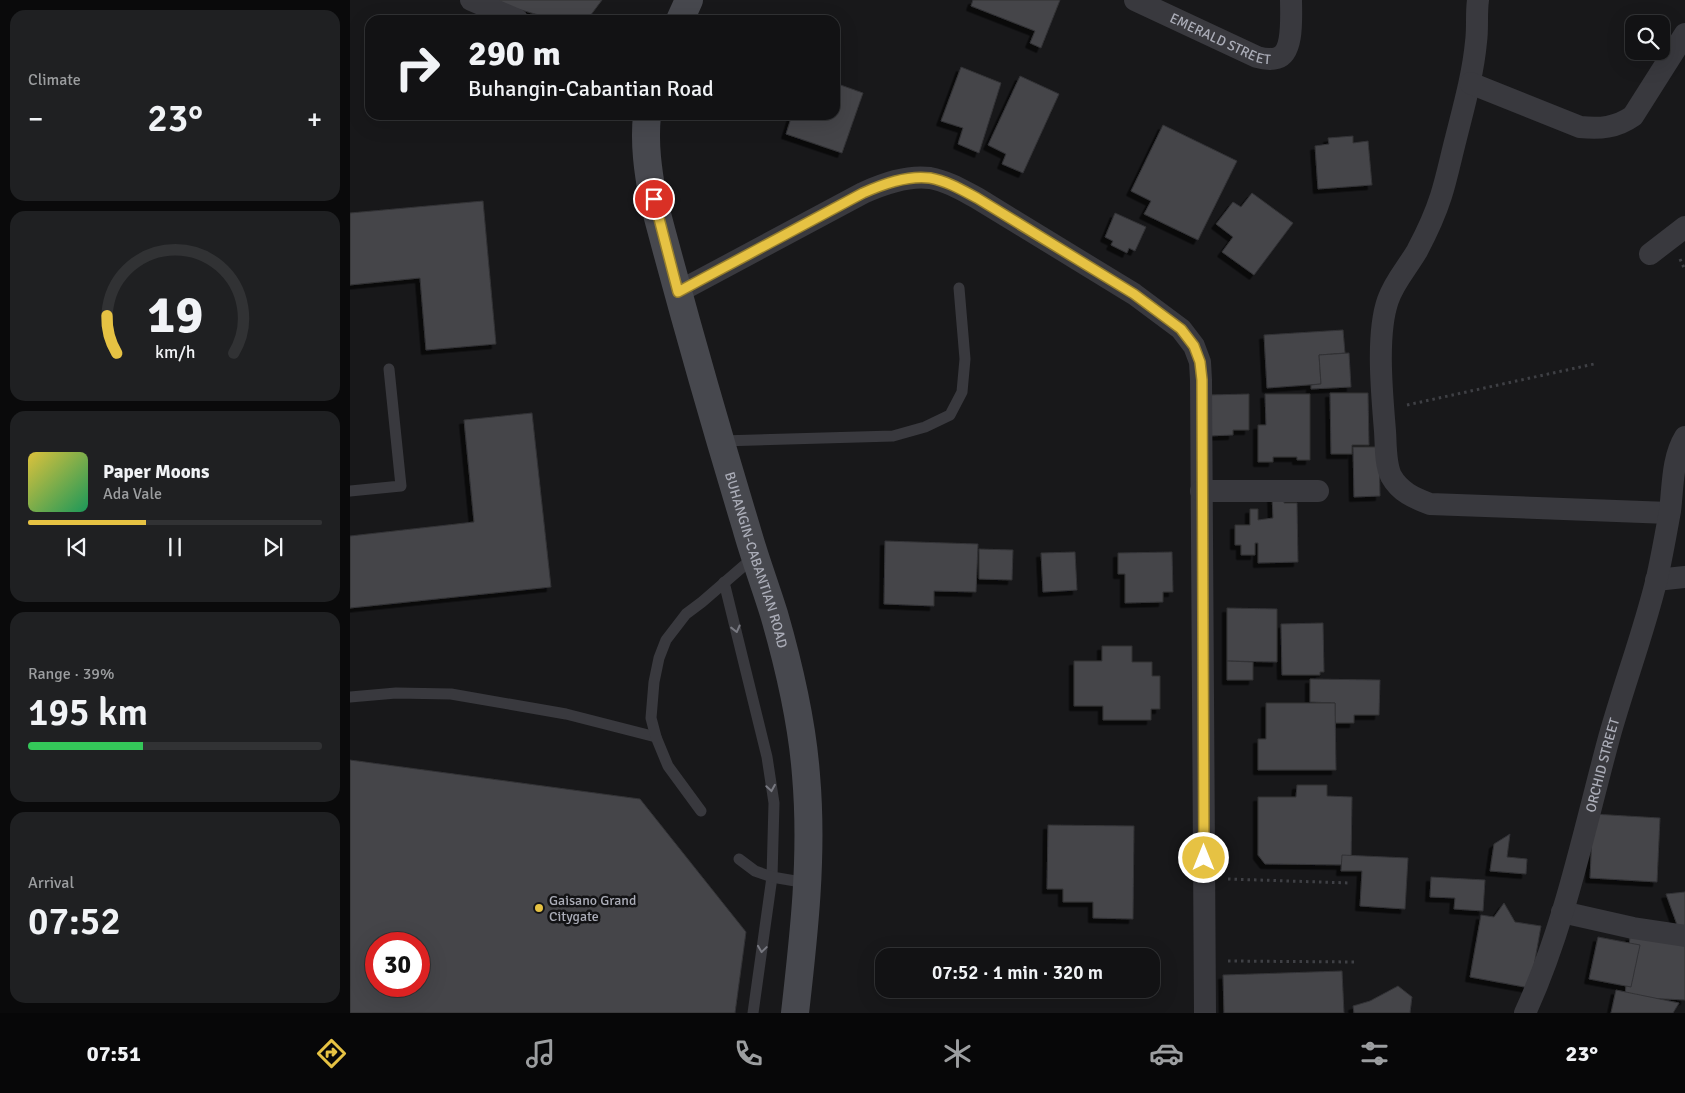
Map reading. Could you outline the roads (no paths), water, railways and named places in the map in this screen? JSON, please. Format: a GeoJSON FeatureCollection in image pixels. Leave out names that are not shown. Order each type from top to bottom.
{"type":"FeatureCollection","features":[{"type":"Feature","properties":{"kind":"main road"},"geometry":{"type":"LineString","coordinates":[[682,15],[688,0]]}},
{"type":"Feature","properties":{"kind":"main road","name":"BUHANGIN-CABANTIAN ROAD"},"geometry":{"type":"LineString","coordinates":[[646,120],[647,168],[654,199],[720,441],[754,556],[774,614],[797,708],[806,772],[809,821],[808,883],[795,1013]]}},
{"type":"Feature","properties":{"kind":"street"},"geometry":{"type":"LineString","coordinates":[[471,0],[506,15]]}},
{"type":"Feature","properties":{"kind":"street","name":"EMERALD STREET"},"geometry":{"type":"LineString","coordinates":[[1135,0],[1257,57],[1268,60],[1279,58],[1287,51],[1291,0]]}},
{"type":"Feature","properties":{"kind":"street"},"geometry":{"type":"LineString","coordinates":[[1478,0],[1476,41],[1470,83],[1441,196],[1429,227],[1396,283],[1383,317],[1381,342],[1383,410],[1387,461],[1390,474],[1405,493],[1417,500],[1430,504],[1669,513]]}},
{"type":"Feature","properties":{"kind":"street"},"geometry":{"type":"LineString","coordinates":[[1470,83],[1580,127],[1599,129],[1614,126],[1625,122],[1632,116],[1685,34]]}},
{"type":"Feature","properties":{"kind":"street"},"geometry":{"type":"LineString","coordinates":[[678,292],[884,183],[905,179],[930,178],[953,186],[977,198],[1141,298],[1181,329],[1194,346],[1200,362],[1202,380],[1205,1013]]}},
{"type":"Feature","properties":{"kind":"street"},"geometry":{"type":"LineString","coordinates":[[1650,254],[1685,227]]}},
{"type":"Feature","properties":{"kind":"street","name":"ORCHID STREET"},"geometry":{"type":"LineString","coordinates":[[1525,1013],[1547,958],[1562,912],[1610,735],[1656,580],[1669,513],[1676,458],[1685,438]]}},
{"type":"Feature","properties":{"kind":"street"},"geometry":{"type":"LineString","coordinates":[[1202,492],[1318,491]]}},
{"type":"Feature","properties":{"kind":"street"},"geometry":{"type":"LineString","coordinates":[[1656,580],[1685,577]]}},
{"type":"Feature","properties":{"kind":"street"},"geometry":{"type":"LineString","coordinates":[[1562,912],[1633,928],[1685,936]]}},
{"type":"Feature","properties":{"kind":"lane"},"geometry":{"type":"LineString","coordinates":[[720,441],[893,436],[925,427],[950,414],[962,392],[965,359],[959,288]]}},
{"type":"Feature","properties":{"kind":"lane"},"geometry":{"type":"LineString","coordinates":[[350,491],[401,486],[389,369]]}},
{"type":"Feature","properties":{"kind":"lane"},"geometry":{"type":"LineString","coordinates":[[701,810],[668,766],[656,737],[651,718],[651,698],[659,658],[666,640],[686,614],[754,556]]}},
{"type":"Feature","properties":{"kind":"lane"},"geometry":{"type":"LineString","coordinates":[[724,582],[768,766],[774,803],[772,877],[753,1013]]}},
{"type":"Feature","properties":{"kind":"lane"},"geometry":{"type":"LineString","coordinates":[[350,697],[396,694],[451,694],[566,714],[656,737]]}},
{"type":"Feature","properties":{"kind":"lane"},"geometry":{"type":"LineString","coordinates":[[739,859],[755,871],[772,877],[808,883]]}},
{"type":"Feature","properties":{"kind":"place","name":"Gaisano Grand Citygate"},"geometry":{"type":"Point","coordinates":[539,908]}}]}
